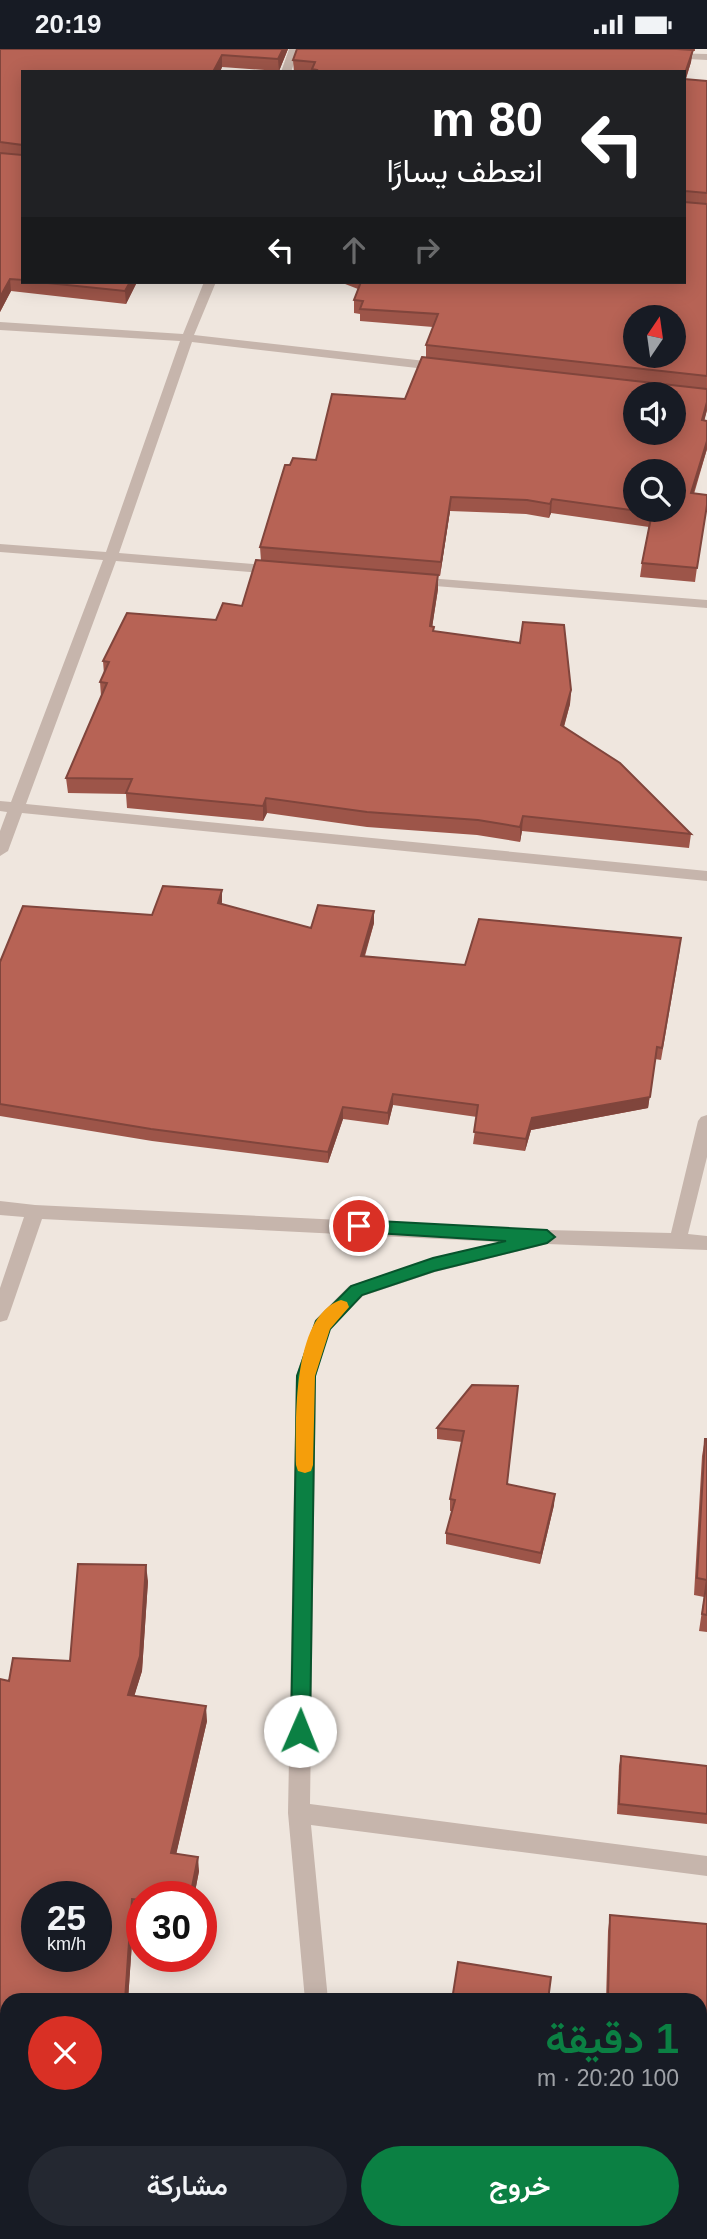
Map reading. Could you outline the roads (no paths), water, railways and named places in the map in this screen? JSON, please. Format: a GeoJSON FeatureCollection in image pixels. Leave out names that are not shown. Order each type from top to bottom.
{"type":"FeatureCollection","features":[{"type":"Feature","properties":{"kind":"street"},"geometry":{"type":"LineString","coordinates":[[287,70],[294,49]]}},
{"type":"Feature","properties":{"kind":"street"},"geometry":{"type":"LineString","coordinates":[[652,54],[707,57]]}},
{"type":"Feature","properties":{"kind":"street"},"geometry":{"type":"LineString","coordinates":[[0,851],[111,557],[187,338],[209,284]]}},
{"type":"Feature","properties":{"kind":"street"},"geometry":{"type":"LineString","coordinates":[[0,326],[187,338],[461,369]]}},
{"type":"Feature","properties":{"kind":"street"},"geometry":{"type":"LineString","coordinates":[[0,548],[291,571]]}},
{"type":"Feature","properties":{"kind":"street"},"geometry":{"type":"LineString","coordinates":[[402,580],[707,604]]}},
{"type":"Feature","properties":{"kind":"street"},"geometry":{"type":"LineString","coordinates":[[0,806],[707,876]]}},
{"type":"Feature","properties":{"kind":"street"},"geometry":{"type":"LineString","coordinates":[[678,1240],[707,1121]]}},
{"type":"Feature","properties":{"kind":"street"},"geometry":{"type":"LineString","coordinates":[[0,1207],[35,1212],[707,1243]]}},
{"type":"Feature","properties":{"kind":"street"},"geometry":{"type":"LineString","coordinates":[[0,1315],[35,1212]]}},
{"type":"Feature","properties":{"kind":"street"},"geometry":{"type":"LineString","coordinates":[[315,1993],[299,1813],[306,1376],[322,1325],[356,1291],[433,1265],[547,1237]]}},
{"type":"Feature","properties":{"kind":"street"},"geometry":{"type":"LineString","coordinates":[[299,1813],[707,1866]]}}]}
